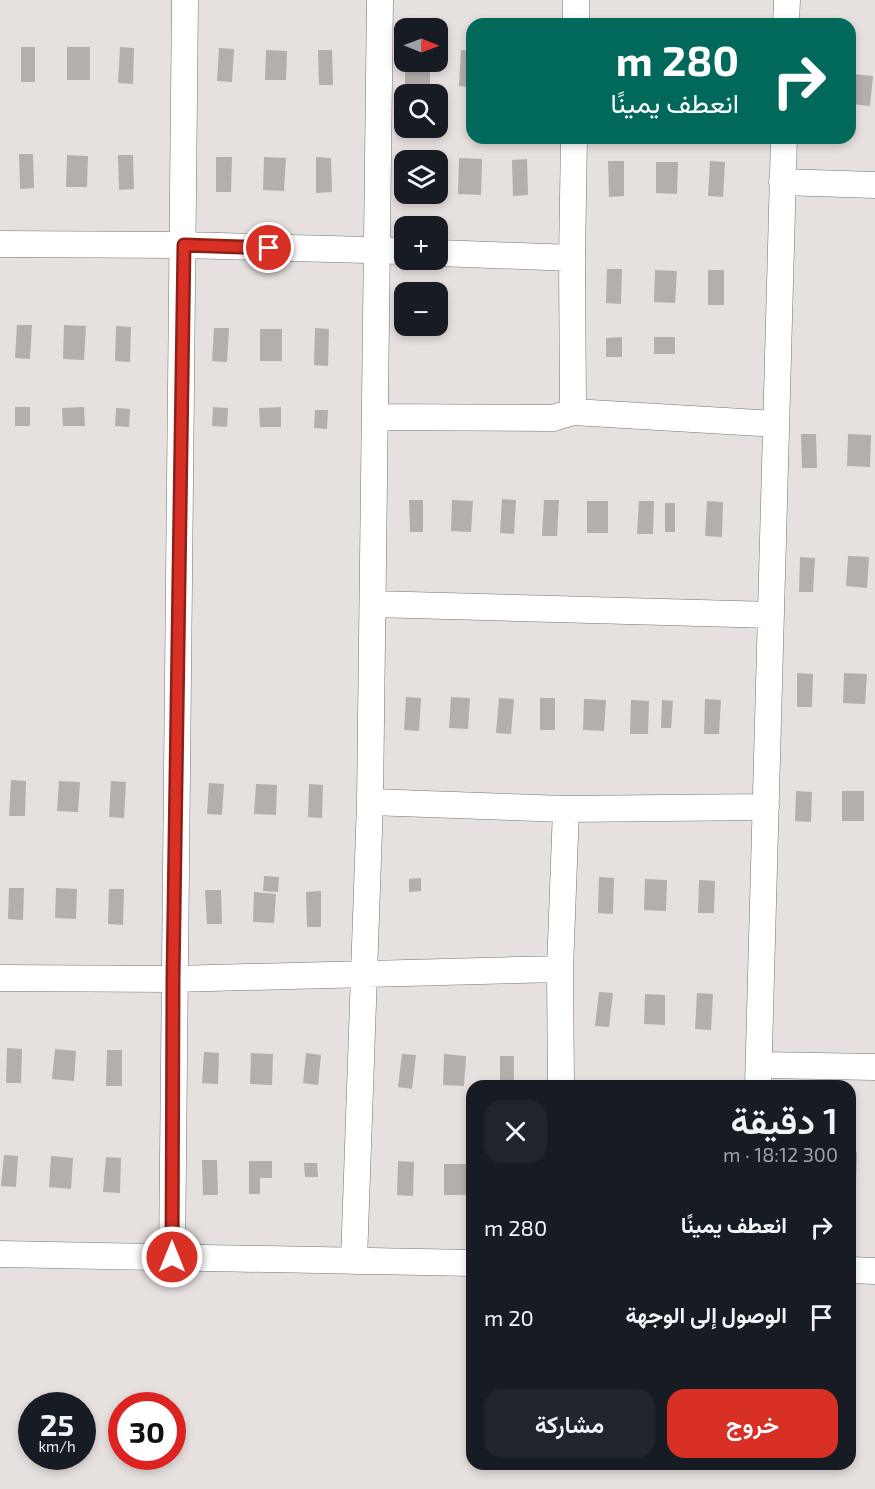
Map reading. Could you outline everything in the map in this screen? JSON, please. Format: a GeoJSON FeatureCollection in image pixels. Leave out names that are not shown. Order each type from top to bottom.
{"type":"FeatureCollection","features":[{"type":"Feature","properties":{"kind":"street"},"geometry":{"type":"LineString","coordinates":[[172,1257],[173,979],[184,245],[185,0]]}},
{"type":"Feature","properties":{"kind":"street"},"geometry":{"type":"LineString","coordinates":[[354,1261],[370,802],[380,0]]}},
{"type":"Feature","properties":{"kind":"street"},"geometry":{"type":"LineString","coordinates":[[576,0],[576,18]]}},
{"type":"Feature","properties":{"kind":"street"},"geometry":{"type":"LineString","coordinates":[[786,18],[787,0]]}},
{"type":"Feature","properties":{"kind":"street"},"geometry":{"type":"LineString","coordinates":[[573,412],[574,144]]}},
{"type":"Feature","properties":{"kind":"street"},"geometry":{"type":"LineString","coordinates":[[784,144],[758,1076],[875,1067]]}},
{"type":"Feature","properties":{"kind":"street"},"geometry":{"type":"LineString","coordinates":[[782,182],[875,185]]}},
{"type":"Feature","properties":{"kind":"street"},"geometry":{"type":"LineString","coordinates":[[0,244],[184,245],[394,251]]}},
{"type":"Feature","properties":{"kind":"street"},"geometry":{"type":"LineString","coordinates":[[448,253],[572,258]]}},
{"type":"Feature","properties":{"kind":"street"},"geometry":{"type":"LineString","coordinates":[[375,417],[553,418],[573,412],[776,424]]}},
{"type":"Feature","properties":{"kind":"street"},"geometry":{"type":"LineString","coordinates":[[373,604],[771,615]]}},
{"type":"Feature","properties":{"kind":"street"},"geometry":{"type":"LineString","coordinates":[[370,802],[566,809],[766,807]]}},
{"type":"Feature","properties":{"kind":"street"},"geometry":{"type":"LineString","coordinates":[[561,1080],[560,969],[566,809]]}},
{"type":"Feature","properties":{"kind":"street"},"geometry":{"type":"LineString","coordinates":[[0,978],[173,979],[560,969]]}},
{"type":"Feature","properties":{"kind":"street"},"geometry":{"type":"LineString","coordinates":[[0,1254],[466,1263]]}},
{"type":"Feature","properties":{"kind":"street"},"geometry":{"type":"LineString","coordinates":[[856,1270],[875,1271]]}},
{"type":"Feature","properties":{"kind":"building"},"geometry":{"type":"Polygon","coordinates":[[[21,47],[35,47],[35,82],[21,82],[21,47]]]}},
{"type":"Feature","properties":{"kind":"building"},"geometry":{"type":"Polygon","coordinates":[[[67,47],[90,47],[90,80],[67,80],[67,47]]]}},
{"type":"Feature","properties":{"kind":"building"},"geometry":{"type":"Polygon","coordinates":[[[120,47],[134,48],[133,84],[118,83],[120,47]]]}},
{"type":"Feature","properties":{"kind":"building"},"geometry":{"type":"Polygon","coordinates":[[[219,48],[234,49],[232,82],[217,81],[219,48]]]}},
{"type":"Feature","properties":{"kind":"building"},"geometry":{"type":"Polygon","coordinates":[[[266,50],[287,51],[286,80],[265,80],[266,50]]]}},
{"type":"Feature","properties":{"kind":"building"},"geometry":{"type":"Polygon","coordinates":[[[318,50],[332,50],[333,85],[319,85],[318,50]]]}},
{"type":"Feature","properties":{"kind":"building"},"geometry":{"type":"Polygon","coordinates":[[[461,50],[466,50],[466,87],[459,86],[461,50]]]}},
{"type":"Feature","properties":{"kind":"building"},"geometry":{"type":"Polygon","coordinates":[[[405,72],[430,72],[430,84],[405,84],[405,72]]]}},
{"type":"Feature","properties":{"kind":"building"},"geometry":{"type":"Polygon","coordinates":[[[856,74],[873,76],[870,106],[856,105],[856,74]]]}},
{"type":"Feature","properties":{"kind":"building"},"geometry":{"type":"Polygon","coordinates":[[[19,154],[33,154],[34,188],[20,189],[19,154]]]}},
{"type":"Feature","properties":{"kind":"building"},"geometry":{"type":"Polygon","coordinates":[[[67,155],[88,156],[87,187],[66,187],[67,155]]]}},
{"type":"Feature","properties":{"kind":"building"},"geometry":{"type":"Polygon","coordinates":[[[118,155],[133,155],[134,189],[119,190],[118,155]]]}},
{"type":"Feature","properties":{"kind":"building"},"geometry":{"type":"Polygon","coordinates":[[[216,157],[232,157],[231,192],[216,192],[216,157]]]}},
{"type":"Feature","properties":{"kind":"building"},"geometry":{"type":"Polygon","coordinates":[[[264,157],[286,158],[284,191],[263,190],[264,157]]]}},
{"type":"Feature","properties":{"kind":"building"},"geometry":{"type":"Polygon","coordinates":[[[316,157],[331,158],[332,192],[316,193],[316,157]]]}},
{"type":"Feature","properties":{"kind":"building"},"geometry":{"type":"Polygon","coordinates":[[[459,158],[482,159],[481,195],[458,194],[459,158]]]}},
{"type":"Feature","properties":{"kind":"building"},"geometry":{"type":"Polygon","coordinates":[[[527,159],[528,195],[513,196],[512,160],[527,159]]]}},
{"type":"Feature","properties":{"kind":"building"},"geometry":{"type":"Polygon","coordinates":[[[608,161],[624,161],[624,196],[609,197],[608,161]]]}},
{"type":"Feature","properties":{"kind":"building"},"geometry":{"type":"Polygon","coordinates":[[[710,161],[725,162],[723,197],[708,196],[710,161]]]}},
{"type":"Feature","properties":{"kind":"building"},"geometry":{"type":"Polygon","coordinates":[[[656,162],[678,162],[677,194],[656,193],[656,162]]]}},
{"type":"Feature","properties":{"kind":"building"},"geometry":{"type":"Polygon","coordinates":[[[607,269],[622,269],[621,304],[606,303],[607,269]]]}},
{"type":"Feature","properties":{"kind":"building"},"geometry":{"type":"Polygon","coordinates":[[[655,270],[677,271],[675,303],[654,302],[655,270]]]}},
{"type":"Feature","properties":{"kind":"building"},"geometry":{"type":"Polygon","coordinates":[[[708,270],[724,270],[724,305],[708,305],[708,270]]]}},
{"type":"Feature","properties":{"kind":"building"},"geometry":{"type":"Polygon","coordinates":[[[17,325],[32,325],[30,359],[15,358],[17,325]]]}},
{"type":"Feature","properties":{"kind":"building"},"geometry":{"type":"Polygon","coordinates":[[[64,325],[86,326],[84,360],[63,359],[64,325]]]}},
{"type":"Feature","properties":{"kind":"building"},"geometry":{"type":"Polygon","coordinates":[[[116,326],[131,327],[130,362],[115,361],[116,326]]]}},
{"type":"Feature","properties":{"kind":"building"},"geometry":{"type":"Polygon","coordinates":[[[214,328],[229,328],[227,362],[212,361],[214,328]]]}},
{"type":"Feature","properties":{"kind":"building"},"geometry":{"type":"Polygon","coordinates":[[[315,328],[329,329],[328,366],[314,365],[315,328]]]}},
{"type":"Feature","properties":{"kind":"building"},"geometry":{"type":"Polygon","coordinates":[[[260,329],[282,329],[282,361],[260,361],[260,329]]]}},
{"type":"Feature","properties":{"kind":"building"},"geometry":{"type":"Polygon","coordinates":[[[622,337],[622,357],[606,357],[606,338],[622,337]]]}},
{"type":"Feature","properties":{"kind":"building"},"geometry":{"type":"Polygon","coordinates":[[[654,337],[675,337],[675,354],[654,354],[654,337]]]}},
{"type":"Feature","properties":{"kind":"building"},"geometry":{"type":"Polygon","coordinates":[[[15,407],[30,407],[30,426],[15,426],[15,407]]]}},
{"type":"Feature","properties":{"kind":"building"},"geometry":{"type":"Polygon","coordinates":[[[84,407],[85,426],[63,426],[62,408],[84,407]]]}},
{"type":"Feature","properties":{"kind":"building"},"geometry":{"type":"Polygon","coordinates":[[[213,407],[228,408],[227,427],[212,426],[213,407]]]}},
{"type":"Feature","properties":{"kind":"building"},"geometry":{"type":"Polygon","coordinates":[[[281,407],[281,427],[260,427],[259,408],[281,407]]]}},
{"type":"Feature","properties":{"kind":"building"},"geometry":{"type":"Polygon","coordinates":[[[116,408],[130,409],[129,427],[115,426],[116,408]]]}},
{"type":"Feature","properties":{"kind":"building"},"geometry":{"type":"Polygon","coordinates":[[[315,410],[328,410],[327,429],[314,428],[315,410]]]}},
{"type":"Feature","properties":{"kind":"building"},"geometry":{"type":"Polygon","coordinates":[[[801,434],[816,434],[817,468],[802,468],[801,434]]]}},
{"type":"Feature","properties":{"kind":"building"},"geometry":{"type":"Polygon","coordinates":[[[848,434],[871,435],[870,467],[847,466],[848,434]]]}},
{"type":"Feature","properties":{"kind":"building"},"geometry":{"type":"Polygon","coordinates":[[[502,499],[516,500],[514,534],[500,533],[502,499]]]}},
{"type":"Feature","properties":{"kind":"building"},"geometry":{"type":"Polygon","coordinates":[[[409,500],[423,500],[423,532],[410,532],[409,500]]]}},
{"type":"Feature","properties":{"kind":"building"},"geometry":{"type":"Polygon","coordinates":[[[452,500],[473,501],[471,532],[451,531],[452,500]]]}},
{"type":"Feature","properties":{"kind":"building"},"geometry":{"type":"Polygon","coordinates":[[[544,500],[559,500],[557,536],[542,536],[544,500]]]}},
{"type":"Feature","properties":{"kind":"building"},"geometry":{"type":"Polygon","coordinates":[[[587,501],[608,501],[608,533],[587,533],[587,501]]]}},
{"type":"Feature","properties":{"kind":"building"},"geometry":{"type":"Polygon","coordinates":[[[639,501],[654,501],[653,534],[637,534],[639,501]]]}},
{"type":"Feature","properties":{"kind":"building"},"geometry":{"type":"Polygon","coordinates":[[[707,501],[723,502],[722,537],[705,536],[707,501]]]}},
{"type":"Feature","properties":{"kind":"building"},"geometry":{"type":"Polygon","coordinates":[[[665,503],[675,503],[675,532],[665,532],[665,503]]]}},
{"type":"Feature","properties":{"kind":"building"},"geometry":{"type":"Polygon","coordinates":[[[848,556],[869,557],[867,588],[846,586],[848,556]]]}},
{"type":"Feature","properties":{"kind":"building"},"geometry":{"type":"Polygon","coordinates":[[[800,557],[815,558],[813,592],[799,592],[800,557]]]}},
{"type":"Feature","properties":{"kind":"building"},"geometry":{"type":"Polygon","coordinates":[[[797,673],[813,674],[812,707],[797,707],[797,673]]]}},
{"type":"Feature","properties":{"kind":"building"},"geometry":{"type":"Polygon","coordinates":[[[844,673],[867,674],[865,704],[843,703],[844,673]]]}},
{"type":"Feature","properties":{"kind":"building"},"geometry":{"type":"Polygon","coordinates":[[[406,697],[421,698],[419,731],[404,730],[406,697]]]}},
{"type":"Feature","properties":{"kind":"building"},"geometry":{"type":"Polygon","coordinates":[[[451,697],[470,698],[468,729],[449,728],[451,697]]]}},
{"type":"Feature","properties":{"kind":"building"},"geometry":{"type":"Polygon","coordinates":[[[499,698],[514,699],[511,734],[496,733],[499,698]]]}},
{"type":"Feature","properties":{"kind":"building"},"geometry":{"type":"Polygon","coordinates":[[[540,698],[555,698],[555,730],[540,730],[540,698]]]}},
{"type":"Feature","properties":{"kind":"building"},"geometry":{"type":"Polygon","coordinates":[[[584,699],[606,700],[604,731],[583,730],[584,699]]]}},
{"type":"Feature","properties":{"kind":"building"},"geometry":{"type":"Polygon","coordinates":[[[705,699],[721,700],[719,734],[704,734],[705,699]]]}},
{"type":"Feature","properties":{"kind":"building"},"geometry":{"type":"Polygon","coordinates":[[[631,700],[649,701],[648,734],[630,734],[631,700]]]}},
{"type":"Feature","properties":{"kind":"building"},"geometry":{"type":"Polygon","coordinates":[[[662,700],[673,701],[671,728],[661,728],[662,700]]]}},
{"type":"Feature","properties":{"kind":"building"},"geometry":{"type":"Polygon","coordinates":[[[11,780],[26,781],[25,816],[9,816],[11,780]]]}},
{"type":"Feature","properties":{"kind":"building"},"geometry":{"type":"Polygon","coordinates":[[[59,781],[80,782],[78,812],[57,811],[59,781]]]}},
{"type":"Feature","properties":{"kind":"building"},"geometry":{"type":"Polygon","coordinates":[[[111,781],[126,782],[124,818],[109,817],[111,781]]]}},
{"type":"Feature","properties":{"kind":"building"},"geometry":{"type":"Polygon","coordinates":[[[209,783],[224,784],[222,815],[207,814],[209,783]]]}},
{"type":"Feature","properties":{"kind":"building"},"geometry":{"type":"Polygon","coordinates":[[[256,784],[277,785],[276,815],[254,814],[256,784]]]}},
{"type":"Feature","properties":{"kind":"building"},"geometry":{"type":"Polygon","coordinates":[[[309,784],[323,785],[322,818],[308,817],[309,784]]]}},
{"type":"Feature","properties":{"kind":"building"},"geometry":{"type":"Polygon","coordinates":[[[796,791],[812,792],[811,822],[795,821],[796,791]]]}},
{"type":"Feature","properties":{"kind":"building"},"geometry":{"type":"Polygon","coordinates":[[[842,791],[864,791],[864,821],[842,821],[842,791]]]}},
{"type":"Feature","properties":{"kind":"building"},"geometry":{"type":"Polygon","coordinates":[[[264,876],[279,877],[278,892],[263,891],[264,876]]]}},
{"type":"Feature","properties":{"kind":"building"},"geometry":{"type":"Polygon","coordinates":[[[599,877],[614,878],[613,914],[598,913],[599,877]]]}},
{"type":"Feature","properties":{"kind":"building"},"geometry":{"type":"Polygon","coordinates":[[[421,878],[421,891],[409,892],[409,879],[421,878]]]}},
{"type":"Feature","properties":{"kind":"building"},"geometry":{"type":"Polygon","coordinates":[[[645,879],[667,880],[666,911],[644,910],[645,879]]]}},
{"type":"Feature","properties":{"kind":"building"},"geometry":{"type":"Polygon","coordinates":[[[699,880],[715,881],[714,913],[698,913],[699,880]]]}},
{"type":"Feature","properties":{"kind":"building"},"geometry":{"type":"Polygon","coordinates":[[[9,888],[24,888],[23,920],[8,919],[9,888]]]}},
{"type":"Feature","properties":{"kind":"building"},"geometry":{"type":"Polygon","coordinates":[[[56,888],[77,889],[76,919],[55,918],[56,888]]]}},
{"type":"Feature","properties":{"kind":"building"},"geometry":{"type":"Polygon","coordinates":[[[109,889],[124,889],[123,925],[108,924],[109,889]]]}},
{"type":"Feature","properties":{"kind":"building"},"geometry":{"type":"Polygon","coordinates":[[[205,890],[221,890],[222,924],[207,924],[205,890]]]}},
{"type":"Feature","properties":{"kind":"building"},"geometry":{"type":"Polygon","coordinates":[[[321,891],[321,927],[307,927],[306,892],[321,891]]]}},
{"type":"Feature","properties":{"kind":"building"},"geometry":{"type":"Polygon","coordinates":[[[254,892],[276,894],[274,923],[253,922],[254,892]]]}},
{"type":"Feature","properties":{"kind":"building"},"geometry":{"type":"Polygon","coordinates":[[[599,992],[613,993],[609,1027],[595,1026],[599,992]]]}},
{"type":"Feature","properties":{"kind":"building"},"geometry":{"type":"Polygon","coordinates":[[[697,993],[713,994],[711,1030],[695,1029],[697,993]]]}},
{"type":"Feature","properties":{"kind":"building"},"geometry":{"type":"Polygon","coordinates":[[[645,994],[665,995],[665,1025],[644,1024],[645,994]]]}},
{"type":"Feature","properties":{"kind":"building"},"geometry":{"type":"Polygon","coordinates":[[[7,1048],[22,1049],[21,1083],[6,1083],[7,1048]]]}},
{"type":"Feature","properties":{"kind":"building"},"geometry":{"type":"Polygon","coordinates":[[[55,1049],[76,1051],[74,1081],[52,1079],[55,1049]]]}},
{"type":"Feature","properties":{"kind":"building"},"geometry":{"type":"Polygon","coordinates":[[[107,1050],[122,1050],[122,1086],[106,1086],[107,1050]]]}},
{"type":"Feature","properties":{"kind":"building"},"geometry":{"type":"Polygon","coordinates":[[[204,1052],[219,1053],[218,1084],[202,1083],[204,1052]]]}},
{"type":"Feature","properties":{"kind":"building"},"geometry":{"type":"Polygon","coordinates":[[[251,1053],[273,1054],[272,1085],[250,1084],[251,1053]]]}},
{"type":"Feature","properties":{"kind":"building"},"geometry":{"type":"Polygon","coordinates":[[[306,1053],[321,1055],[318,1085],[303,1083],[306,1053]]]}},
{"type":"Feature","properties":{"kind":"building"},"geometry":{"type":"Polygon","coordinates":[[[402,1054],[416,1055],[412,1089],[398,1087],[402,1054]]]}},
{"type":"Feature","properties":{"kind":"building"},"geometry":{"type":"Polygon","coordinates":[[[444,1054],[466,1056],[464,1086],[443,1085],[444,1054]]]}},
{"type":"Feature","properties":{"kind":"building"},"geometry":{"type":"Polygon","coordinates":[[[500,1056],[514,1056],[514,1080],[500,1080],[500,1056]]]}},
{"type":"Feature","properties":{"kind":"building"},"geometry":{"type":"Polygon","coordinates":[[[4,1155],[18,1156],[16,1187],[1,1186],[4,1155]]]}},
{"type":"Feature","properties":{"kind":"building"},"geometry":{"type":"Polygon","coordinates":[[[51,1156],[73,1158],[71,1189],[49,1187],[51,1156]]]}},
{"type":"Feature","properties":{"kind":"building"},"geometry":{"type":"Polygon","coordinates":[[[106,1157],[121,1158],[120,1193],[103,1192],[106,1157]]]}},
{"type":"Feature","properties":{"kind":"building"},"geometry":{"type":"Polygon","coordinates":[[[202,1160],[217,1160],[218,1195],[203,1195],[202,1160]]]}},
{"type":"Feature","properties":{"kind":"building"},"geometry":{"type":"Polygon","coordinates":[[[249,1161],[272,1161],[272,1178],[260,1178],[260,1194],[249,1194],[249,1161]]]}},
{"type":"Feature","properties":{"kind":"building"},"geometry":{"type":"Polygon","coordinates":[[[398,1161],[414,1162],[413,1196],[397,1195],[398,1161]]]}},
{"type":"Feature","properties":{"kind":"building"},"geometry":{"type":"Polygon","coordinates":[[[304,1163],[317,1163],[318,1177],[305,1177],[304,1163]]]}},
{"type":"Feature","properties":{"kind":"building"},"geometry":{"type":"Polygon","coordinates":[[[444,1164],[466,1164],[466,1195],[444,1195],[444,1164]]]}},
{"type":"Feature","properties":{"kind":"route"},"geometry":{"type":"LineString","coordinates":[[172,1257],[173,979],[184,245],[269,248]]}}]}
